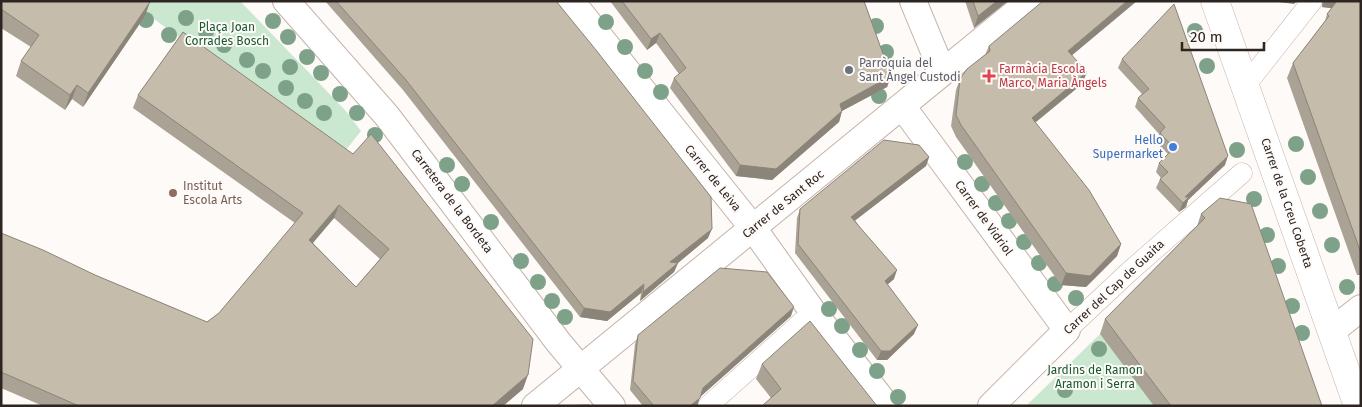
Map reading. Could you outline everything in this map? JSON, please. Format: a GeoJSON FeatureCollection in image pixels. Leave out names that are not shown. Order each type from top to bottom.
{"type":"FeatureCollection","features":[{"type":"Feature","properties":{"kind":"street","name":"Carretera de la Bordeta"},"geometry":{"type":"LineString","coordinates":[[286,1],[387,116],[555,337],[612,406]]}},
{"type":"Feature","properties":{"kind":"street","name":"Carrer de Leiva"},"geometry":{"type":"LineString","coordinates":[[571,1],[753,228],[814,312],[887,406]]}},
{"type":"Feature","properties":{"kind":"street"},"geometry":{"type":"LineString","coordinates":[[913,1],[942,72]]}},
{"type":"Feature","properties":{"kind":"street","name":"Carrer de Sant Roc"},"geometry":{"type":"LineString","coordinates":[[535,406],[1030,1]]}},
{"type":"Feature","properties":{"kind":"street","name":"Carrer de la Creu Coberta"},"geometry":{"type":"LineString","coordinates":[[1215,1],[1358,406]]}},
{"type":"Feature","properties":{"kind":"street"},"geometry":{"type":"LineString","coordinates":[[1245,86],[1312,1]]}},
{"type":"Feature","properties":{"kind":"street","name":"Carrer de Vidriol"},"geometry":{"type":"LineString","coordinates":[[902,106],[1067,330]]}},
{"type":"Feature","properties":{"kind":"street","name":"Carrer del Cap de Guaita"},"geometry":{"type":"LineString","coordinates":[[991,406],[1067,330],[1130,271],[1242,173]]}},
{"type":"Feature","properties":{"kind":"street"},"geometry":{"type":"LineString","coordinates":[[1332,331],[1361,308]]}},
{"type":"Feature","properties":{"kind":"street"},"geometry":{"type":"LineString","coordinates":[[708,406],[814,312]]}},
{"type":"Feature","properties":{"kind":"green space","name":"Plaça Joan Corrades Bosch"},"geometry":{"type":"Polygon","coordinates":[[[129,1],[240,1],[345,110],[361,131],[342,155],[129,1]]]}},
{"type":"Feature","properties":{"kind":"green space","name":"Jardins de Ramon Aramon i Serra"},"geometry":{"type":"Polygon","coordinates":[[[1100,334],[1155,406],[1026,406],[1100,334]]]}},
{"type":"Feature","properties":{"kind":"building"},"geometry":{"type":"Polygon","coordinates":[[[1,1],[150,2],[88,93],[77,85],[70,95],[21,61],[39,35],[1,9],[1,1]]]}},
{"type":"Feature","properties":{"kind":"building"},"geometry":{"type":"Polygon","coordinates":[[[336,1],[556,1],[711,197],[712,229],[670,262],[678,263],[643,292],[644,284],[610,312],[584,308],[406,80],[336,1]]]}},
{"type":"Feature","properties":{"kind":"building"},"geometry":{"type":"Polygon","coordinates":[[[622,1],[864,1],[891,76],[840,104],[842,111],[776,169],[740,165],[674,78],[686,68],[660,33],[651,39],[622,1]]]}},
{"type":"Feature","properties":{"kind":"building"},"geometry":{"type":"Polygon","coordinates":[[[973,1],[997,1],[978,16],[973,1]]]}},
{"type":"Feature","properties":{"kind":"building"},"geometry":{"type":"Polygon","coordinates":[[[1043,1],[1127,1],[1068,51],[1087,72],[1032,118],[1089,190],[1121,244],[1090,276],[1066,273],[961,125],[956,115],[960,79],[967,69],[990,51],[989,46],[1043,1]]]}},
{"type":"Feature","properties":{"kind":"building"},"geometry":{"type":"Polygon","coordinates":[[[1337,1],[1361,1],[1361,253],[1293,63],[1329,16],[1327,14],[1337,1]]]}},
{"type":"Feature","properties":{"kind":"building"},"geometry":{"type":"Polygon","coordinates":[[[1174,4],[1228,156],[1185,197],[1189,197],[1183,203],[1160,179],[1168,172],[1159,163],[1174,148],[1160,133],[1165,127],[1138,98],[1149,89],[1122,59],[1174,4]]]}},
{"type":"Feature","properties":{"kind":"building"},"geometry":{"type":"Polygon","coordinates":[[[183,32],[353,154],[371,134],[533,339],[528,375],[492,406],[79,406],[1,372],[1,233],[207,322],[219,313],[303,213],[138,95],[183,32]],[[339,205],[309,240],[356,287],[389,249],[339,205]]]}},
{"type":"Feature","properties":{"kind":"building"},"geometry":{"type":"Polygon","coordinates":[[[884,140],[919,145],[929,157],[851,217],[897,270],[885,281],[918,325],[890,351],[881,351],[798,244],[800,209],[884,140]]]}},
{"type":"Feature","properties":{"kind":"building"},"geometry":{"type":"Polygon","coordinates":[[[1220,198],[1251,204],[1322,406],[1171,406],[1105,319],[1205,218],[1201,214],[1220,198]]]}},
{"type":"Feature","properties":{"kind":"building"},"geometry":{"type":"Polygon","coordinates":[[[720,268],[767,272],[794,307],[703,388],[700,398],[690,406],[654,406],[633,381],[638,335],[720,268]]]}},
{"type":"Feature","properties":{"kind":"building"},"geometry":{"type":"Polygon","coordinates":[[[810,321],[877,406],[762,406],[781,389],[762,364],[810,321]]]}},
{"type":"Feature","properties":{"kind":"building"},"geometry":{"type":"Polygon","coordinates":[[[589,405],[590,406],[555,406],[589,405]]]}},
{"type":"Feature","properties":{"kind":"place","name":"Parròquia del Sant Àngel Custodi"},"geometry":{"type":"Point","coordinates":[849,70]}},
{"type":"Feature","properties":{"kind":"place","name":"Farmàcia Escola Marco, Maria Àngels"},"geometry":{"type":"Point","coordinates":[989,76]}},
{"type":"Feature","properties":{"kind":"place","name":"Hello Supermarket"},"geometry":{"type":"Point","coordinates":[1173,147]}},
{"type":"Feature","properties":{"kind":"place","name":"Institut Escola Arts"},"geometry":{"type":"Point","coordinates":[173,193]}}]}
